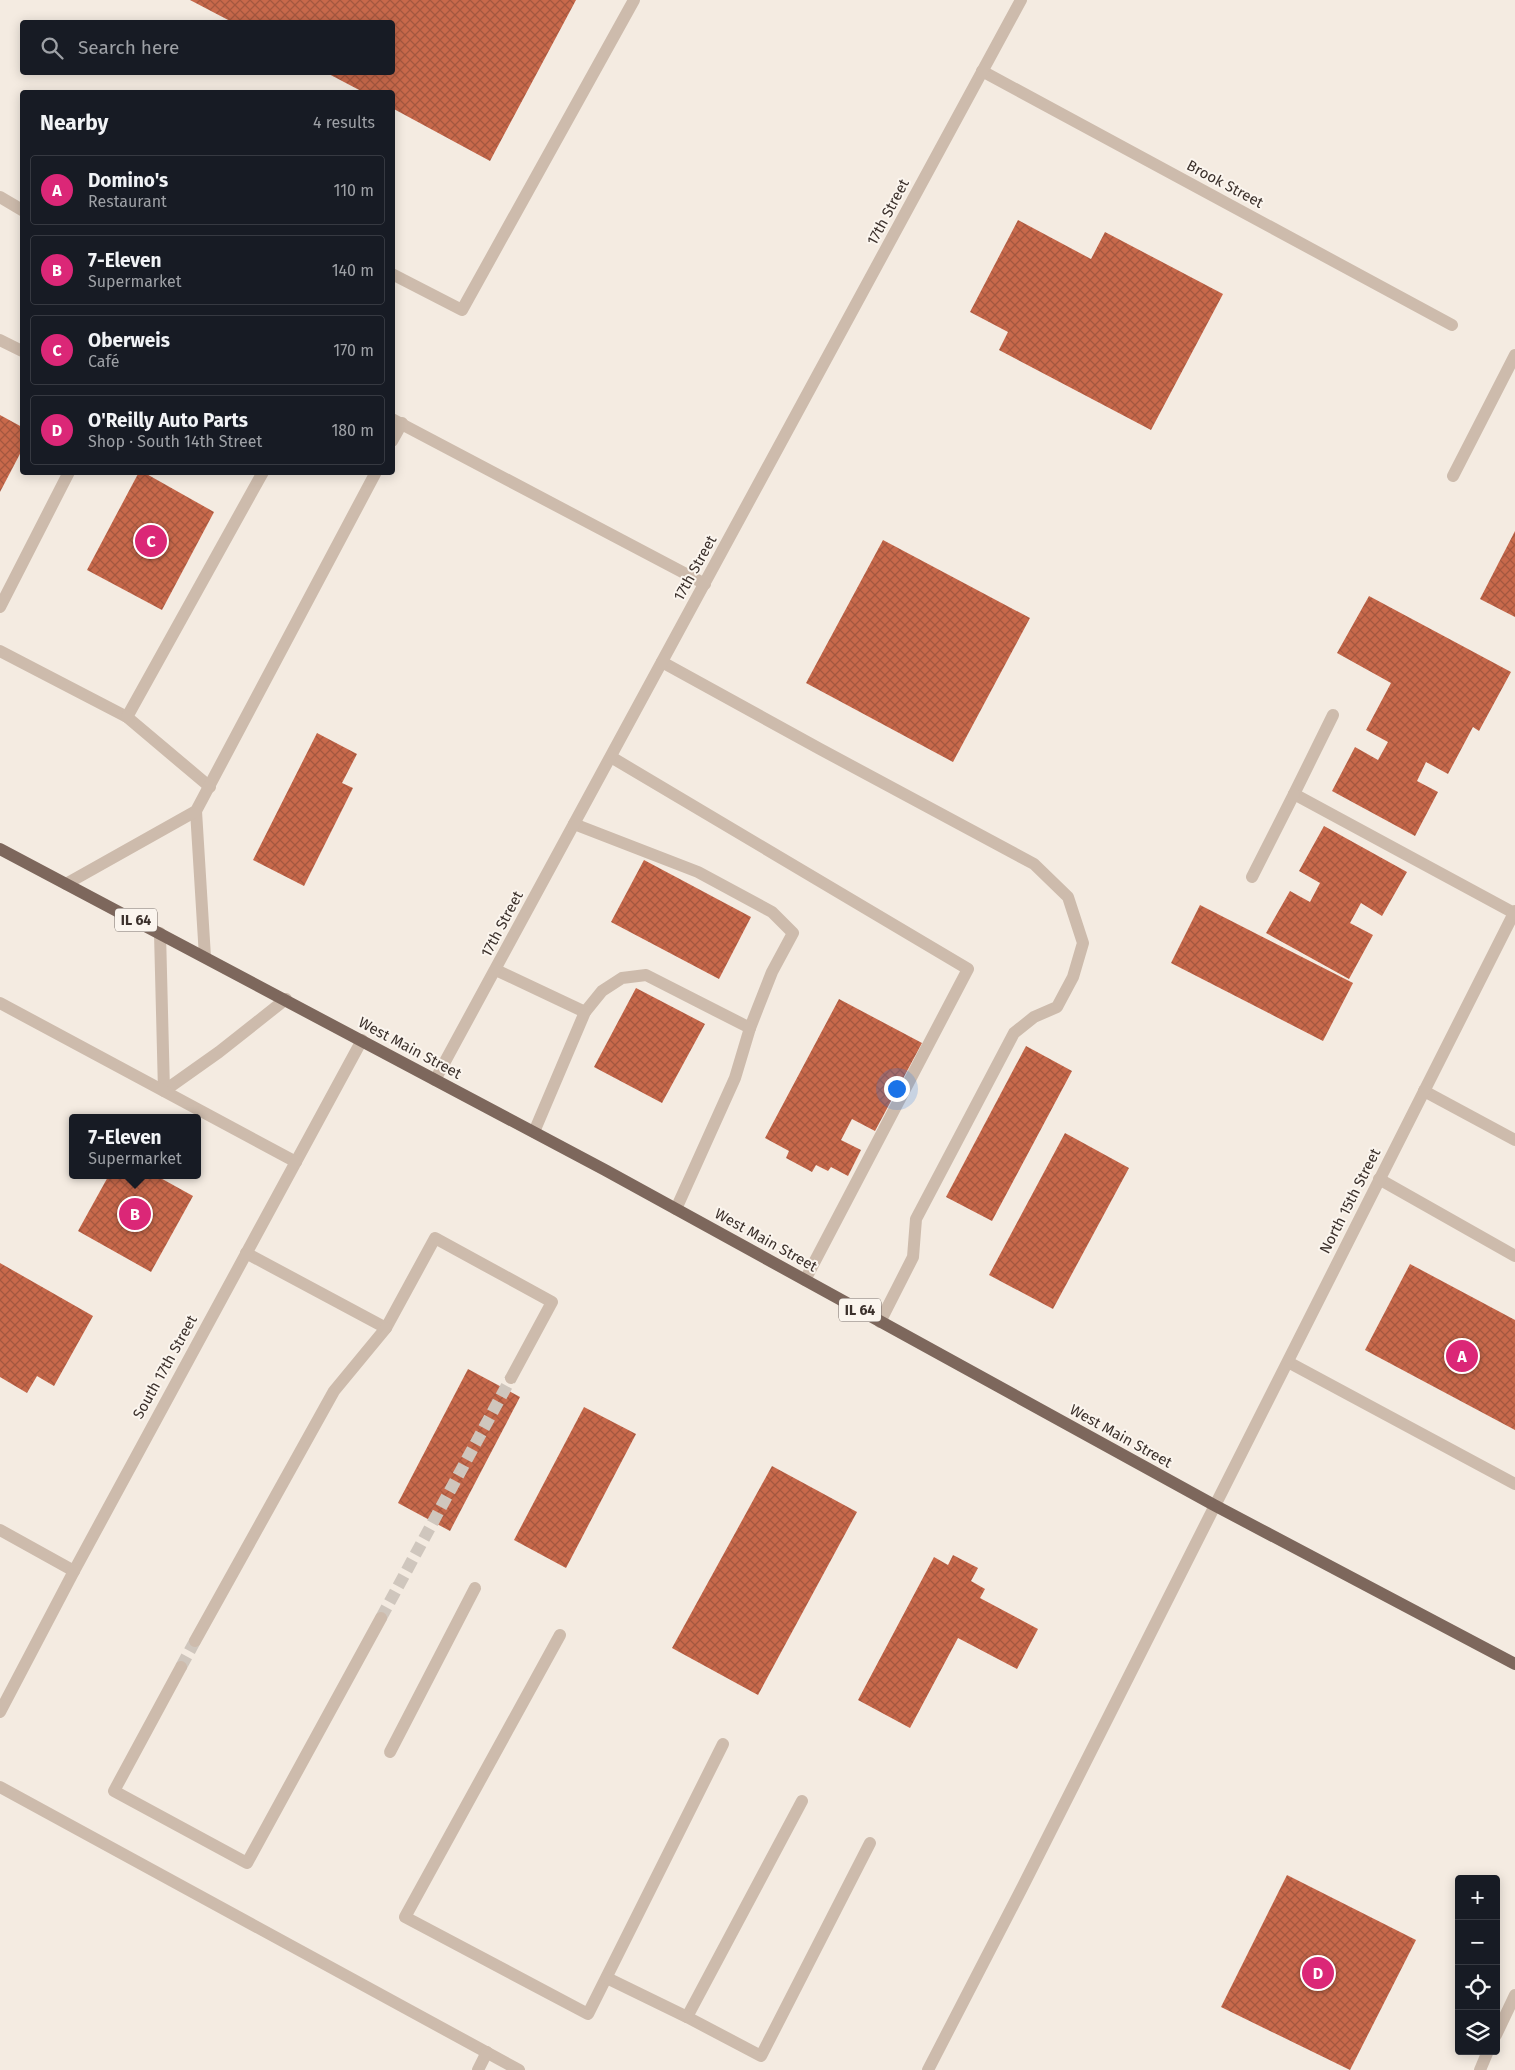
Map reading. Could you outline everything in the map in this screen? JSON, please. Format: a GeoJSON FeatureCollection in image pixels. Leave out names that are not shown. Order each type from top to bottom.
{"type":"FeatureCollection","features":[{"type":"Feature","properties":{"kind":"main road","name":"West Main Street"},"geometry":{"type":"LineString","coordinates":[[0,849],[534,1132],[1214,1505],[1515,1664]]}},
{"type":"Feature","properties":{"kind":"street"},"geometry":{"type":"LineString","coordinates":[[395,276],[462,310],[634,0]]}},
{"type":"Feature","properties":{"kind":"street","name":"17th Street"},"geometry":{"type":"LineString","coordinates":[[435,1080],[1021,0]]}},
{"type":"Feature","properties":{"kind":"street","name":"Brook Street"},"geometry":{"type":"LineString","coordinates":[[982,71],[1452,325]]}},
{"type":"Feature","properties":{"kind":"street"},"geometry":{"type":"LineString","coordinates":[[0,198],[20,209]]}},
{"type":"Feature","properties":{"kind":"street"},"geometry":{"type":"LineString","coordinates":[[0,340],[20,350]]}},
{"type":"Feature","properties":{"kind":"street"},"geometry":{"type":"LineString","coordinates":[[1453,476],[1515,355]]}},
{"type":"Feature","properties":{"kind":"street"},"geometry":{"type":"LineString","coordinates":[[397,421],[704,584]]}},
{"type":"Feature","properties":{"kind":"street"},"geometry":{"type":"LineString","coordinates":[[0,607],[67,475]]}},
{"type":"Feature","properties":{"kind":"street"},"geometry":{"type":"LineString","coordinates":[[127,717],[261,475]]}},
{"type":"Feature","properties":{"kind":"street"},"geometry":{"type":"LineString","coordinates":[[66,884],[196,811],[374,475]]}},
{"type":"Feature","properties":{"kind":"street"},"geometry":{"type":"LineString","coordinates":[[0,651],[127,717],[210,787]]}},
{"type":"Feature","properties":{"kind":"street"},"geometry":{"type":"LineString","coordinates":[[662,662],[1034,864],[1068,897],[1082,943],[1073,977],[1057,1007],[1034,1017],[1014,1033],[916,1220],[913,1257],[880,1322]]}},
{"type":"Feature","properties":{"kind":"street"},"geometry":{"type":"LineString","coordinates":[[1252,877],[1333,715]]}},
{"type":"Feature","properties":{"kind":"street"},"geometry":{"type":"LineString","coordinates":[[611,757],[968,969],[806,1280]]}},
{"type":"Feature","properties":{"kind":"street"},"geometry":{"type":"LineString","coordinates":[[1294,794],[1515,912]]}},
{"type":"Feature","properties":{"kind":"street"},"geometry":{"type":"LineString","coordinates":[[196,811],[205,957]]}},
{"type":"Feature","properties":{"kind":"street"},"geometry":{"type":"LineString","coordinates":[[574,824],[698,872],[772,912],[793,934],[772,972],[750,1028],[735,1078],[676,1209]]}},
{"type":"Feature","properties":{"kind":"street","name":"North 15th Street"},"geometry":{"type":"LineString","coordinates":[[928,2070],[1028,1877],[1214,1505],[1515,912]]}},
{"type":"Feature","properties":{"kind":"street"},"geometry":{"type":"LineString","coordinates":[[160,933],[164,1091]]}},
{"type":"Feature","properties":{"kind":"street"},"geometry":{"type":"LineString","coordinates":[[496,970],[585,1012]]}},
{"type":"Feature","properties":{"kind":"street"},"geometry":{"type":"LineString","coordinates":[[534,1132],[585,1012],[602,992],[622,978],[646,976],[750,1028]]}},
{"type":"Feature","properties":{"kind":"street"},"geometry":{"type":"LineString","coordinates":[[164,1091],[219,1052],[286,999]]}},
{"type":"Feature","properties":{"kind":"street"},"geometry":{"type":"LineString","coordinates":[[0,1003],[296,1162]]}},
{"type":"Feature","properties":{"kind":"street","name":"South 17th Street"},"geometry":{"type":"LineString","coordinates":[[0,1712],[74,1570],[362,1040]]}},
{"type":"Feature","properties":{"kind":"street"},"geometry":{"type":"LineString","coordinates":[[1424,1091],[1515,1140]]}},
{"type":"Feature","properties":{"kind":"street"},"geometry":{"type":"LineString","coordinates":[[1379,1179],[1515,1256]]}},
{"type":"Feature","properties":{"kind":"street"},"geometry":{"type":"LineString","coordinates":[[195,1641],[334,1391],[386,1328],[434,1238],[552,1302],[511,1378]]}},
{"type":"Feature","properties":{"kind":"street"},"geometry":{"type":"LineString","coordinates":[[246,1253],[386,1328]]}},
{"type":"Feature","properties":{"kind":"street"},"geometry":{"type":"LineString","coordinates":[[1288,1362],[1515,1484]]}},
{"type":"Feature","properties":{"kind":"street"},"geometry":{"type":"LineString","coordinates":[[0,1530],[74,1570]]}},
{"type":"Feature","properties":{"kind":"street"},"geometry":{"type":"LineString","coordinates":[[390,1752],[475,1588]]}},
{"type":"Feature","properties":{"kind":"street"},"geometry":{"type":"LineString","coordinates":[[182,1667],[114,1791],[246,1863],[381,1618]]}},
{"type":"Feature","properties":{"kind":"street"},"geometry":{"type":"LineString","coordinates":[[560,1635],[405,1917],[588,2014],[722,1744]]}},
{"type":"Feature","properties":{"kind":"street"},"geometry":{"type":"LineString","coordinates":[[0,1787],[520,2070]]}},
{"type":"Feature","properties":{"kind":"street"},"geometry":{"type":"LineString","coordinates":[[687,2017],[802,1801]]}},
{"type":"Feature","properties":{"kind":"street"},"geometry":{"type":"LineString","coordinates":[[607,1978],[761,2056],[870,1843]]}},
{"type":"Feature","properties":{"kind":"street"},"geometry":{"type":"LineString","coordinates":[[1500,2027],[1515,1995]]}},
{"type":"Feature","properties":{"kind":"street"},"geometry":{"type":"LineString","coordinates":[[478,2070],[487,2052]]}},
{"type":"Feature","properties":{"kind":"street"},"geometry":{"type":"LineString","coordinates":[[1480,2070],[1486,2055]]}},
{"type":"Feature","properties":{"kind":"building"},"geometry":{"type":"Polygon","coordinates":[[[190,0],[576,0],[490,161],[395,110],[395,90],[359,90],[331,75],[395,75],[395,20],[228,20],[190,0]]]}},
{"type":"Feature","properties":{"kind":"building"},"geometry":{"type":"Polygon","coordinates":[[[1018,220],[1091,259],[1105,232],[1223,294],[1151,430],[999,350],[1008,332],[970,312],[1018,220]]]}},
{"type":"Feature","properties":{"kind":"building"},"geometry":{"type":"Polygon","coordinates":[[[0,415],[20,426],[20,454],[0,492],[0,415]]]}},
{"type":"Feature","properties":{"kind":"building"},"geometry":{"type":"Polygon","coordinates":[[[137,475],[148,475],[214,512],[162,610],[87,570],[137,475]]]}},
{"type":"Feature","properties":{"kind":"building"},"geometry":{"type":"Polygon","coordinates":[[[1515,531],[1515,617],[1480,599],[1515,531]]]}},
{"type":"Feature","properties":{"kind":"building"},"geometry":{"type":"Polygon","coordinates":[[[883,540],[1030,618],[953,762],[806,683],[883,540]]]}},
{"type":"Feature","properties":{"kind":"building"},"geometry":{"type":"Polygon","coordinates":[[[1369,596],[1511,672],[1479,731],[1473,727],[1448,774],[1426,762],[1417,781],[1438,792],[1415,836],[1332,791],[1355,747],[1378,760],[1388,742],[1366,730],[1391,683],[1337,653],[1369,596]]]}},
{"type":"Feature","properties":{"kind":"building"},"geometry":{"type":"Polygon","coordinates":[[[317,733],[357,754],[342,783],[353,788],[304,886],[253,860],[317,733]]]}},
{"type":"Feature","properties":{"kind":"building"},"geometry":{"type":"Polygon","coordinates":[[[1324,826],[1407,872],[1382,916],[1361,903],[1350,923],[1373,935],[1349,979],[1266,933],[1290,891],[1310,902],[1320,883],[1299,871],[1324,826]]]}},
{"type":"Feature","properties":{"kind":"building"},"geometry":{"type":"Polygon","coordinates":[[[644,860],[751,917],[719,979],[611,922],[644,860]]]}},
{"type":"Feature","properties":{"kind":"building"},"geometry":{"type":"Polygon","coordinates":[[[1200,905],[1353,983],[1323,1041],[1171,963],[1200,905]]]}},
{"type":"Feature","properties":{"kind":"building"},"geometry":{"type":"Polygon","coordinates":[[[636,988],[705,1024],[662,1103],[594,1067],[636,988]]]}},
{"type":"Feature","properties":{"kind":"building"},"geometry":{"type":"Polygon","coordinates":[[[839,999],[922,1043],[875,1131],[852,1119],[841,1140],[861,1150],[848,1176],[831,1167],[828,1171],[816,1165],[812,1172],[786,1158],[789,1151],[765,1138],[839,999]]]}},
{"type":"Feature","properties":{"kind":"building"},"geometry":{"type":"Polygon","coordinates":[[[1026,1046],[1072,1071],[992,1221],[946,1197],[1026,1046]]]}},
{"type":"Feature","properties":{"kind":"building"},"geometry":{"type":"Polygon","coordinates":[[[1065,1133],[1129,1168],[1053,1309],[989,1275],[1065,1133]]]}},
{"type":"Feature","properties":{"kind":"building"},"geometry":{"type":"Polygon","coordinates":[[[107,1179],[162,1179],[193,1196],[151,1272],[78,1231],[107,1179]]]}},
{"type":"Feature","properties":{"kind":"building"},"geometry":{"type":"Polygon","coordinates":[[[0,1263],[93,1316],[54,1386],[37,1376],[27,1393],[0,1377],[0,1263]]]}},
{"type":"Feature","properties":{"kind":"building"},"geometry":{"type":"Polygon","coordinates":[[[1410,1264],[1515,1320],[1515,1430],[1365,1350],[1410,1264]]]}},
{"type":"Feature","properties":{"kind":"building"},"geometry":{"type":"Polygon","coordinates":[[[468,1369],[520,1397],[450,1531],[398,1503],[468,1369]]]}},
{"type":"Feature","properties":{"kind":"building"},"geometry":{"type":"Polygon","coordinates":[[[584,1407],[636,1434],[566,1568],[514,1540],[584,1407]]]}},
{"type":"Feature","properties":{"kind":"building"},"geometry":{"type":"Polygon","coordinates":[[[772,1466],[857,1512],[758,1695],[672,1648],[772,1466]]]}},
{"type":"Feature","properties":{"kind":"building"},"geometry":{"type":"Polygon","coordinates":[[[953,1555],[978,1568],[971,1581],[985,1589],[980,1598],[1038,1629],[1017,1669],[958,1638],[910,1728],[858,1700],[934,1557],[948,1565],[953,1555]]]}},
{"type":"Feature","properties":{"kind":"building"},"geometry":{"type":"Polygon","coordinates":[[[1287,1875],[1416,1940],[1350,2070],[1221,2007],[1287,1875]]]}},
{"type":"Feature","properties":{"kind":"tunnel"},"geometry":{"type":"LineString","coordinates":[[381,1618],[511,1378]]}},
{"type":"Feature","properties":{"kind":"tunnel"},"geometry":{"type":"LineString","coordinates":[[181,1667],[195,1641]]}},
{"type":"Feature","properties":{"kind":"place","name":"Oberweis"},"geometry":{"type":"Point","coordinates":[151,541]}},
{"type":"Feature","properties":{"kind":"place","name":"7-Eleven"},"geometry":{"type":"Point","coordinates":[135,1214]}},
{"type":"Feature","properties":{"kind":"place","name":"Domino's"},"geometry":{"type":"Point","coordinates":[1462,1356]}},
{"type":"Feature","properties":{"kind":"place","name":"O'Reilly Auto Parts"},"geometry":{"type":"Point","coordinates":[1318,1973]}}]}
